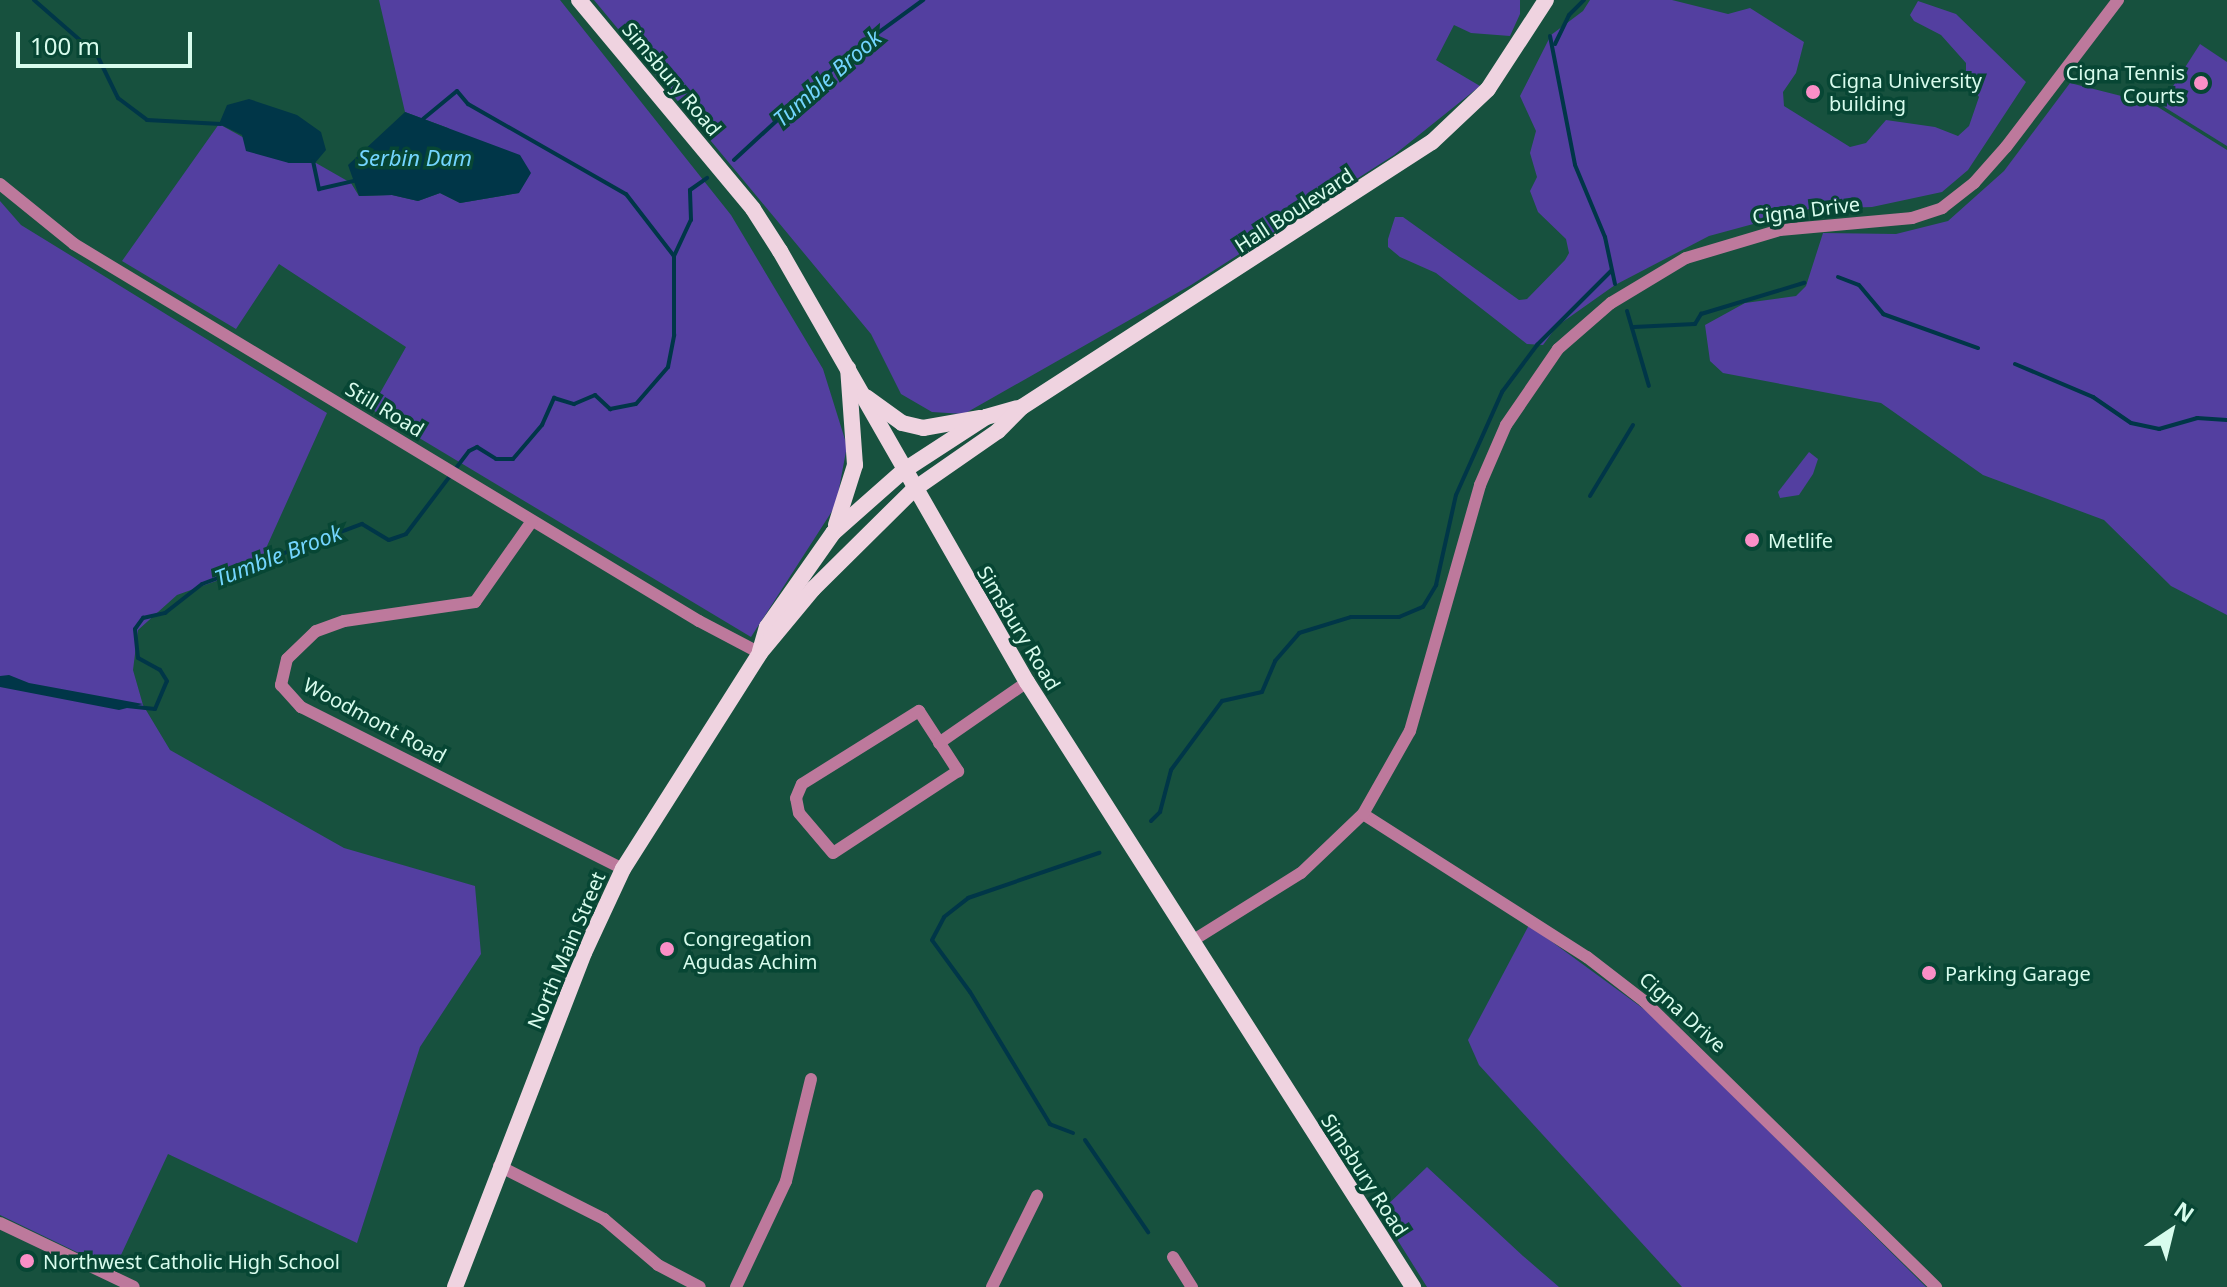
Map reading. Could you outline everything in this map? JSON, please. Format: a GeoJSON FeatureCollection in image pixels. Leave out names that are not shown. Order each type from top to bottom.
{"type":"FeatureCollection","features":[{"type":"Feature","properties":{"kind":"main road","name":"Simsbury Road"},"geometry":{"type":"LineString","coordinates":[[579,0],[753,209],[848,366],[913,490],[1027,682],[1413,1287]]}},
{"type":"Feature","properties":{"kind":"main road","name":"Hall Boulevard"},"geometry":{"type":"LineString","coordinates":[[913,490],[998,431],[1022,407],[1432,142],[1488,89],[1546,0]]}},
{"type":"Feature","properties":{"kind":"main road"},"geometry":{"type":"LineString","coordinates":[[833,533],[848,498],[855,465],[848,366]]}},
{"type":"Feature","properties":{"kind":"main road"},"geometry":{"type":"LineString","coordinates":[[862,394],[902,423],[923,428],[986,417]]}},
{"type":"Feature","properties":{"kind":"main road","name":"Hall Boulevard"},"geometry":{"type":"LineString","coordinates":[[903,471],[986,417],[1022,407]]}},
{"type":"Feature","properties":{"kind":"main road","name":"North Main Street"},"geometry":{"type":"LineString","coordinates":[[760,653],[767,627],[833,533],[903,471]]}},
{"type":"Feature","properties":{"kind":"main road","name":"North Main Street"},"geometry":{"type":"LineString","coordinates":[[455,1287],[499,1166],[623,869],[760,653],[862,537],[913,490]]}},
{"type":"Feature","properties":{"kind":"street","name":"Cigna Drive"},"geometry":{"type":"LineString","coordinates":[[1192,941],[1301,873],[1363,814],[1410,731],[1480,485],[1506,425],[1558,349],[1639,284],[1699,254],[1780,230],[1912,218],[1942,208],[1974,183],[2006,147],[2118,0]]}},
{"type":"Feature","properties":{"kind":"street","name":"Still Road"},"geometry":{"type":"LineString","coordinates":[[0,184],[74,244],[532,521],[760,653]]}},
{"type":"Feature","properties":{"kind":"street","name":"Woodmont Road"},"geometry":{"type":"LineString","coordinates":[[532,521],[475,602],[344,621],[316,631],[287,659],[281,685],[301,707],[623,869]]}},
{"type":"Feature","properties":{"kind":"street"},"geometry":{"type":"LineString","coordinates":[[939,743],[1027,682]]}},
{"type":"Feature","properties":{"kind":"street"},"geometry":{"type":"LineString","coordinates":[[919,711],[939,743],[958,771],[833,853],[799,813],[796,798],[812,774],[919,711]]}},
{"type":"Feature","properties":{"kind":"street","name":"Cigna Drive"},"geometry":{"type":"LineString","coordinates":[[1363,814],[1587,957],[1644,1001],[1936,1287]]}},
{"type":"Feature","properties":{"kind":"street"},"geometry":{"type":"LineString","coordinates":[[736,1287],[786,1181],[811,1079]]}},
{"type":"Feature","properties":{"kind":"street"},"geometry":{"type":"LineString","coordinates":[[499,1166],[604,1219],[658,1265],[700,1287]]}},
{"type":"Feature","properties":{"kind":"street"},"geometry":{"type":"LineString","coordinates":[[992,1287],[1037,1196]]}},
{"type":"Feature","properties":{"kind":"street"},"geometry":{"type":"LineString","coordinates":[[0,1223],[134,1287]]}},
{"type":"Feature","properties":{"kind":"street"},"geometry":{"type":"LineString","coordinates":[[1173,1257],[1192,1287]]}},
{"type":"Feature","properties":{"kind":"shaded area"},"geometry":{"type":"Polygon","coordinates":[[[379,0],[560,0],[731,215],[823,369],[847,446],[836,505],[751,637],[371,409],[406,347],[279,264],[236,329],[122,261],[219,124],[289,163],[316,163],[351,183],[359,196],[392,195],[418,201],[440,193],[460,203],[519,193],[448,128],[405,112],[379,0]]]}},
{"type":"Feature","properties":{"kind":"shaded area"},"geometry":{"type":"Polygon","coordinates":[[[594,0],[1520,0],[1520,14],[1510,36],[1471,33],[1454,25],[1436,60],[1480,86],[1394,155],[1191,285],[964,414],[932,412],[901,394],[871,334],[594,0]]]}},
{"type":"Feature","properties":{"kind":"shaded area"},"geometry":{"type":"Polygon","coordinates":[[[1590,0],[1672,0],[1728,14],[1750,8],[1804,42],[1796,73],[1783,92],[1784,106],[1850,147],[1866,143],[1886,120],[1935,127],[1958,136],[1969,126],[1979,97],[1966,79],[1966,63],[1941,35],[1914,21],[1910,15],[1918,1],[1956,14],[2026,82],[1968,170],[1942,192],[1872,207],[1809,209],[1709,236],[1615,285],[1557,326],[1543,345],[1527,344],[1436,273],[1400,257],[1388,247],[1388,239],[1395,217],[1403,217],[1519,300],[1527,299],[1565,260],[1569,253],[1566,239],[1538,212],[1530,191],[1537,177],[1530,153],[1536,131],[1520,96],[1551,35],[1583,11],[1590,0]]]}},
{"type":"Feature","properties":{"kind":"shaded area","name":"Cigna Tennis Courts"},"geometry":{"type":"Polygon","coordinates":[[[2200,44],[2227,62],[2227,146],[2161,105],[2200,44]]]}},
{"type":"Feature","properties":{"kind":"shaded area"},"geometry":{"type":"Polygon","coordinates":[[[2070,83],[2153,104],[2227,150],[2227,615],[2171,586],[2104,520],[1983,475],[1881,403],[1723,373],[1710,361],[1705,325],[1745,303],[1796,296],[1806,286],[1823,233],[1896,234],[1948,221],[2004,171],[2070,83]]]}},
{"type":"Feature","properties":{"kind":"shaded area"},"geometry":{"type":"Polygon","coordinates":[[[0,201],[21,225],[327,413],[258,566],[177,595],[138,630],[133,670],[143,705],[170,750],[344,848],[475,886],[481,954],[420,1047],[357,1243],[168,1154],[114,1270],[0,1215],[0,201]]]}},
{"type":"Feature","properties":{"kind":"shaded area"},"geometry":{"type":"Polygon","coordinates":[[[1809,452],[1818,459],[1813,474],[1799,495],[1780,498],[1778,492],[1809,452]]]}},
{"type":"Feature","properties":{"kind":"shaded area"},"geometry":{"type":"Polygon","coordinates":[[[1529,925],[1652,1015],[1926,1287],[1682,1287],[1479,1065],[1468,1040],[1529,925]]]}},
{"type":"Feature","properties":{"kind":"shaded area"},"geometry":{"type":"Polygon","coordinates":[[[1427,1167],[1559,1287],[1427,1287],[1380,1212],[1427,1167]]]}},
{"type":"Feature","properties":{"kind":"water"},"geometry":{"type":"Polygon","coordinates":[[[249,99],[297,115],[321,132],[326,150],[315,163],[289,163],[246,151],[242,135],[219,124],[227,105],[249,99]]]}},
{"type":"Feature","properties":{"kind":"water","name":"Serbin Dam"},"geometry":{"type":"Polygon","coordinates":[[[405,112],[520,155],[531,173],[519,193],[460,203],[440,193],[418,201],[392,195],[359,196],[348,165],[405,112]]]}},
{"type":"Feature","properties":{"kind":"water"},"geometry":{"type":"Polygon","coordinates":[[[9,675],[29,683],[143,704],[119,710],[0,687],[0,676],[9,675]]]}},
{"type":"Feature","properties":{"kind":"waterway"},"geometry":{"type":"LineString","coordinates":[[34,0],[97,55],[118,98],[147,120],[221,124]]}},
{"type":"Feature","properties":{"kind":"waterway","name":"Tumble Brook"},"geometry":{"type":"LineString","coordinates":[[734,160],[849,54],[923,0]]}},
{"type":"Feature","properties":{"kind":"waterway"},"geometry":{"type":"LineString","coordinates":[[1555,44],[1569,15],[1584,0]]}},
{"type":"Feature","properties":{"kind":"waterway"},"geometry":{"type":"LineString","coordinates":[[1550,36],[1575,165],[1605,237],[1615,284]]}},
{"type":"Feature","properties":{"kind":"waterway"},"geometry":{"type":"LineString","coordinates":[[423,119],[457,91],[468,104],[626,194],[674,256]]}},
{"type":"Feature","properties":{"kind":"waterway"},"geometry":{"type":"LineString","coordinates":[[313,161],[319,189],[354,181]]}},
{"type":"Feature","properties":{"kind":"waterway","name":"Tumble Brook"},"geometry":{"type":"LineString","coordinates":[[127,706],[155,709],[167,681],[160,670],[138,658],[135,629],[143,618],[165,613],[202,584],[362,524],[389,540],[406,534],[469,451],[477,447],[496,459],[513,459],[542,425],[554,398],[574,404],[595,395],[610,409],[636,404],[668,367],[674,335],[674,256],[691,220],[690,190],[707,178]]}},
{"type":"Feature","properties":{"kind":"waterway"},"geometry":{"type":"LineString","coordinates":[[1151,821],[1160,812],[1171,770],[1222,701],[1262,692],[1275,661],[1299,633],[1351,617],[1399,617],[1423,607],[1436,585],[1456,495],[1502,392],[1537,345],[1611,271]]}},
{"type":"Feature","properties":{"kind":"waterway"},"geometry":{"type":"LineString","coordinates":[[1838,277],[1859,285],[1883,314],[1978,348]]}},
{"type":"Feature","properties":{"kind":"waterway"},"geometry":{"type":"LineString","coordinates":[[1634,327],[1695,324],[1701,314],[1804,283]]}},
{"type":"Feature","properties":{"kind":"waterway"},"geometry":{"type":"LineString","coordinates":[[1627,311],[1649,386]]}},
{"type":"Feature","properties":{"kind":"waterway"},"geometry":{"type":"LineString","coordinates":[[2015,364],[2093,397],[2131,423],[2159,429],[2197,418],[2227,420]]}},
{"type":"Feature","properties":{"kind":"waterway"},"geometry":{"type":"LineString","coordinates":[[1590,496],[1633,425]]}},
{"type":"Feature","properties":{"kind":"waterway"},"geometry":{"type":"LineString","coordinates":[[1073,1133],[1050,1124],[970,992],[932,940],[944,917],[968,898],[1099,853]]}},
{"type":"Feature","properties":{"kind":"waterway"},"geometry":{"type":"LineString","coordinates":[[1085,1140],[1148,1232]]}},
{"type":"Feature","properties":{"kind":"place","name":"Cigna Tennis Courts"},"geometry":{"type":"Point","coordinates":[2201,83]}},
{"type":"Feature","properties":{"kind":"place","name":"Cigna University building"},"geometry":{"type":"Point","coordinates":[1813,92]}},
{"type":"Feature","properties":{"kind":"place","name":"Metlife"},"geometry":{"type":"Point","coordinates":[1752,540]}},
{"type":"Feature","properties":{"kind":"place","name":"Congregation Agudas Achim"},"geometry":{"type":"Point","coordinates":[667,949]}},
{"type":"Feature","properties":{"kind":"place","name":"Parking Garage"},"geometry":{"type":"Point","coordinates":[1929,973]}},
{"type":"Feature","properties":{"kind":"place","name":"Northwest Catholic High School"},"geometry":{"type":"Point","coordinates":[27,1261]}}]}
